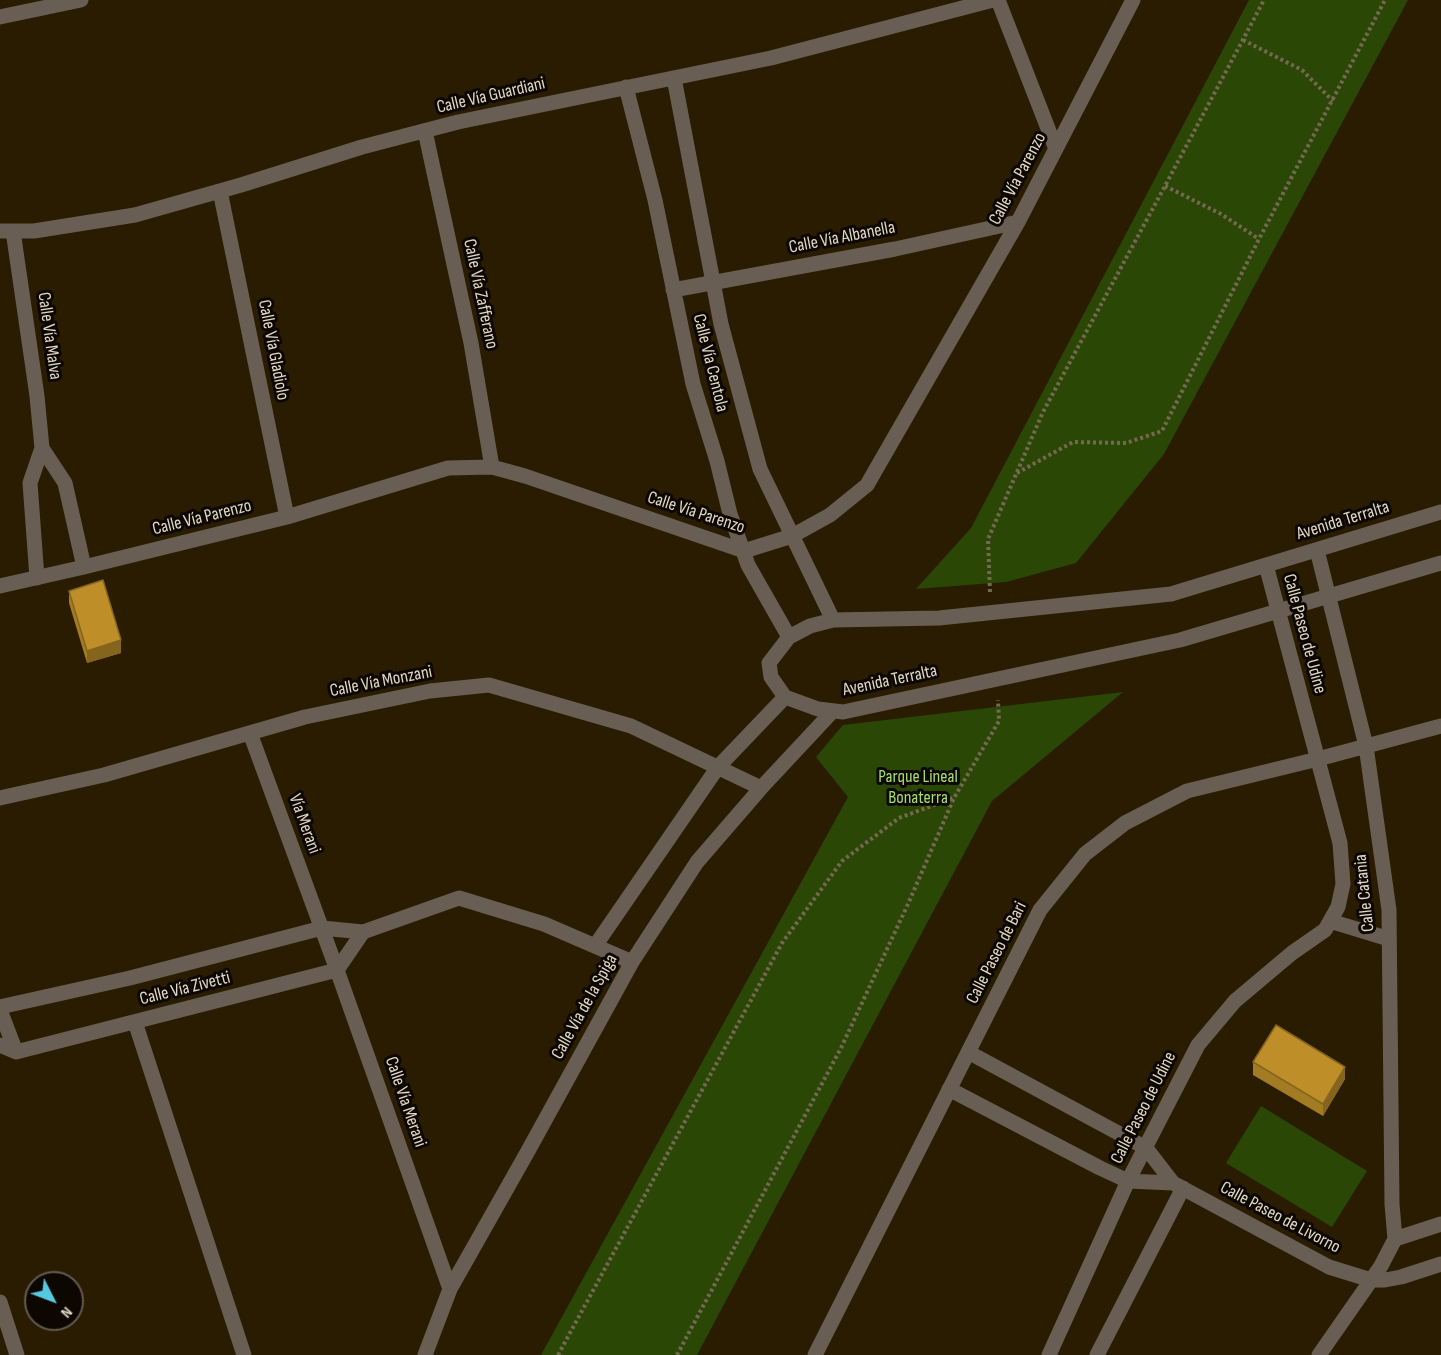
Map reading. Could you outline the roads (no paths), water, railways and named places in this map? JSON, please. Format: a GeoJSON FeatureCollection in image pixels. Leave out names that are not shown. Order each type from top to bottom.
{"type":"FeatureCollection","features":[{"type":"Feature","properties":{"kind":"street"},"geometry":{"type":"LineString","coordinates":[[0,17],[81,0]]}},
{"type":"Feature","properties":{"kind":"street","name":"Calle Vía Guardiani"},"geometry":{"type":"LineString","coordinates":[[7,231],[34,231],[135,215],[362,147],[458,122],[771,58],[993,0]]}},
{"type":"Feature","properties":{"kind":"street"},"geometry":{"type":"LineString","coordinates":[[998,0],[1056,149]]}},
{"type":"Feature","properties":{"kind":"street","name":"Calle Vía Parenzo"},"geometry":{"type":"LineString","coordinates":[[0,586],[287,517],[448,468],[492,467],[525,476],[744,551],[792,536],[830,515],[867,485],[1018,222],[1133,0]]}},
{"type":"Feature","properties":{"kind":"street","name":"Calle Vía Centola"},"geometry":{"type":"LineString","coordinates":[[674,78],[721,324],[760,469],[833,620]]}},
{"type":"Feature","properties":{"kind":"street","name":"Calle Vía Centola"},"geometry":{"type":"LineString","coordinates":[[626,87],[655,200],[693,384],[717,461],[730,514],[748,565],[789,637]]}},
{"type":"Feature","properties":{"kind":"street","name":"Calle Vía Zafferano"},"geometry":{"type":"LineString","coordinates":[[425,131],[471,343],[492,467]]}},
{"type":"Feature","properties":{"kind":"street","name":"Calle Vía Gladiolo"},"geometry":{"type":"LineString","coordinates":[[220,191],[287,517]]}},
{"type":"Feature","properties":{"kind":"street","name":"Calle Vía Albanella"},"geometry":{"type":"LineString","coordinates":[[673,290],[895,249],[1018,222]]}},
{"type":"Feature","properties":{"kind":"street","name":"Calle Vía Malva"},"geometry":{"type":"LineString","coordinates":[[7,231],[38,396],[42,448],[30,483],[37,578]]}},
{"type":"Feature","properties":{"kind":"street","name":"Calle Vía Malva"},"geometry":{"type":"LineString","coordinates":[[42,448],[65,483],[84,567]]}},
{"type":"Feature","properties":{"kind":"street","name":"Avenida Terralta"},"geometry":{"type":"LineString","coordinates":[[1441,512],[1171,594],[939,618],[833,620],[810,626],[789,637],[769,663],[771,677],[785,696],[818,709],[843,712],[1180,640],[1441,563]]}},
{"type":"Feature","properties":{"kind":"street","name":"Calle Catania"},"geometry":{"type":"LineString","coordinates":[[1317,550],[1366,746],[1389,910],[1392,1204],[1395,1239]]}},
{"type":"Feature","properties":{"kind":"street","name":"Calle Paseo de Udine"},"geometry":{"type":"LineString","coordinates":[[1049,1355],[1128,1180],[1198,1045],[1235,1001],[1292,953],[1325,930],[1338,908],[1343,885],[1340,843],[1266,565]]}},
{"type":"Feature","properties":{"kind":"street","name":"Calle Vía Monzani"},"geometry":{"type":"LineString","coordinates":[[0,798],[104,775],[305,717],[430,692],[489,684],[632,726],[761,788]]}},
{"type":"Feature","properties":{"kind":"street","name":"Calle Vía de la Spiga"},"geometry":{"type":"LineString","coordinates":[[595,946],[718,767],[785,696]]}},
{"type":"Feature","properties":{"kind":"street","name":"Calle Vía de la Spiga"},"geometry":{"type":"LineString","coordinates":[[425,1355],[450,1289],[632,962],[698,862],[761,788],[832,712]]}},
{"type":"Feature","properties":{"kind":"street","name":"Calle Paseo de Bari"},"geometry":{"type":"LineString","coordinates":[[815,1355],[1040,910],[1085,854],[1125,823],[1187,792],[1441,726]]}},
{"type":"Feature","properties":{"kind":"street","name":"Vía Merani"},"geometry":{"type":"LineString","coordinates":[[250,733],[322,928]]}},
{"type":"Feature","properties":{"kind":"street","name":"Calle Vía Zivetti"},"geometry":{"type":"LineString","coordinates":[[0,1008],[130,978],[322,928],[363,932],[459,898],[544,924],[632,962]]}},
{"type":"Feature","properties":{"kind":"street"},"geometry":{"type":"LineString","coordinates":[[1330,921],[1389,939]]}},
{"type":"Feature","properties":{"kind":"street","name":"Calle Vía Merani"},"geometry":{"type":"LineString","coordinates":[[322,928],[450,1289]]}},
{"type":"Feature","properties":{"kind":"street"},"geometry":{"type":"LineString","coordinates":[[338,970],[363,932]]}},
{"type":"Feature","properties":{"kind":"street","name":"Calle Vía Zivetti"},"geometry":{"type":"LineString","coordinates":[[16,1052],[338,970]]}},
{"type":"Feature","properties":{"kind":"street"},"geometry":{"type":"LineString","coordinates":[[0,1008],[16,1052]]}},
{"type":"Feature","properties":{"kind":"street"},"geometry":{"type":"LineString","coordinates":[[135,1022],[244,1355]]}},
{"type":"Feature","properties":{"kind":"street"},"geometry":{"type":"LineString","coordinates":[[0,1045],[16,1052]]}},
{"type":"Feature","properties":{"kind":"street","name":"Calle Paseo de Livorno"},"geometry":{"type":"LineString","coordinates":[[968,1052],[1146,1148],[1178,1186],[1329,1268],[1371,1280],[1385,1280],[1441,1264]]}},
{"type":"Feature","properties":{"kind":"street","name":"Calle Paseo de Livorno"},"geometry":{"type":"LineString","coordinates":[[949,1089],[1100,1168],[1128,1180],[1178,1186]]}},
{"type":"Feature","properties":{"kind":"street"},"geometry":{"type":"LineString","coordinates":[[1097,1355],[1178,1186]]}},
{"type":"Feature","properties":{"kind":"street"},"geometry":{"type":"LineString","coordinates":[[1322,1353],[1389,1253],[1395,1239],[1441,1224]]}},
{"type":"Feature","properties":{"kind":"street"},"geometry":{"type":"LineString","coordinates":[[0,1302],[17,1355]]}},
{"type":"Feature","properties":{"kind":"park label","name":"Parque Lineal Bonaterra"},"geometry":{"type":"Point","coordinates":[918,787]}}]}
